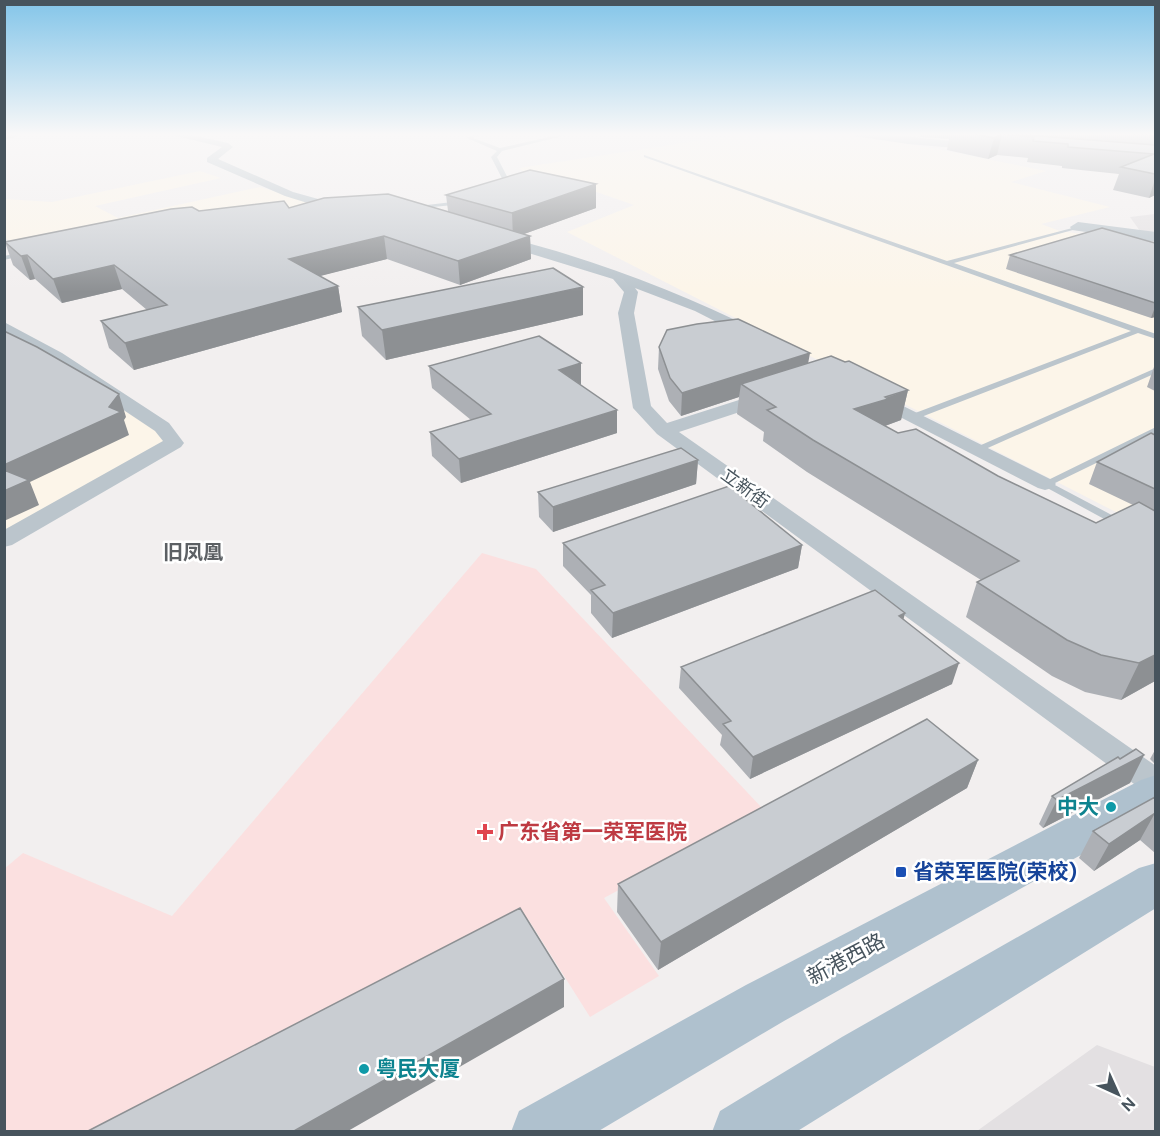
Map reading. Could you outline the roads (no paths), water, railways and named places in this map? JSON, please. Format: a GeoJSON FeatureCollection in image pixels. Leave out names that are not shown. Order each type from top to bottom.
{"type":"FeatureCollection","features":[{"type":"Feature","properties":{"kind":"main road","name":"新港西路"},"geometry":{"type":"LineString","coordinates":[[540,1131],[765,1003],[1155,792]]}},
{"type":"Feature","properties":{"kind":"main road"},"geometry":{"type":"LineString","coordinates":[[741,1131],[862,1056],[1155,883]]}},
{"type":"Feature","properties":{"kind":"street"},"geometry":{"type":"LineString","coordinates":[[271,186],[289,194],[348,211]]}},
{"type":"Feature","properties":{"kind":"street"},"geometry":{"type":"LineString","coordinates":[[398,208],[450,225]]}},
{"type":"Feature","properties":{"kind":"street"},"geometry":{"type":"LineString","coordinates":[[1078,228],[1155,237]]}},
{"type":"Feature","properties":{"kind":"street"},"geometry":{"type":"LineString","coordinates":[[484,235],[618,276],[700,308],[771,344]]}},
{"type":"Feature","properties":{"kind":"street","name":"立新街"},"geometry":{"type":"LineString","coordinates":[[618,276],[631,292],[626,313],[642,408],[664,430],[1155,783]]}},
{"type":"Feature","properties":{"kind":"street"},"geometry":{"type":"LineString","coordinates":[[4,327],[56,357],[162,427],[174,443],[4,540]]}},
{"type":"Feature","properties":{"kind":"street"},"geometry":{"type":"LineString","coordinates":[[664,430],[787,390]]}},
{"type":"Feature","properties":{"kind":"street"},"geometry":{"type":"LineString","coordinates":[[862,391],[1045,484]]}},
{"type":"Feature","properties":{"kind":"lane"},"geometry":{"type":"LineString","coordinates":[[506,197],[511,190],[509,186]]}},
{"type":"Feature","properties":{"kind":"lane"},"geometry":{"type":"LineString","coordinates":[[730,186],[1155,337]]}},
{"type":"Feature","properties":{"kind":"lane"},"geometry":{"type":"LineString","coordinates":[[398,208],[465,202]]}},
{"type":"Feature","properties":{"kind":"lane"},"geometry":{"type":"LineString","coordinates":[[321,213],[348,211]]}},
{"type":"Feature","properties":{"kind":"lane"},"geometry":{"type":"LineString","coordinates":[[946,263],[1078,228]]}},
{"type":"Feature","properties":{"kind":"lane"},"geometry":{"type":"LineString","coordinates":[[4,258],[38,250]]}},
{"type":"Feature","properties":{"kind":"lane"},"geometry":{"type":"LineString","coordinates":[[914,417],[1137,331]]}},
{"type":"Feature","properties":{"kind":"lane"},"geometry":{"type":"LineString","coordinates":[[977,449],[1155,370]]}},
{"type":"Feature","properties":{"kind":"lane"},"geometry":{"type":"LineString","coordinates":[[1045,484],[1155,430]]}},
{"type":"Feature","properties":{"kind":"lane"},"geometry":{"type":"LineString","coordinates":[[1128,443],[1141,449]]}},
{"type":"Feature","properties":{"kind":"lane"},"geometry":{"type":"LineString","coordinates":[[1045,484],[1135,531]]}},
{"type":"Feature","properties":{"kind":"place","name":"中大"},"geometry":{"type":"Point","coordinates":[1111,807]}},
{"type":"Feature","properties":{"kind":"place","name":"广东省第一荣军医院"},"geometry":{"type":"Point","coordinates":[485,832]}},
{"type":"Feature","properties":{"kind":"place","name":"省荣军医院(荣校)"},"geometry":{"type":"Point","coordinates":[901,872]}},
{"type":"Feature","properties":{"kind":"place","name":"粤民大厦"},"geometry":{"type":"Point","coordinates":[364,1069]}},
{"type":"Feature","properties":{"kind":"district","name":"旧凤凰"},"geometry":{"type":"Point","coordinates":[193,552]}}]}
